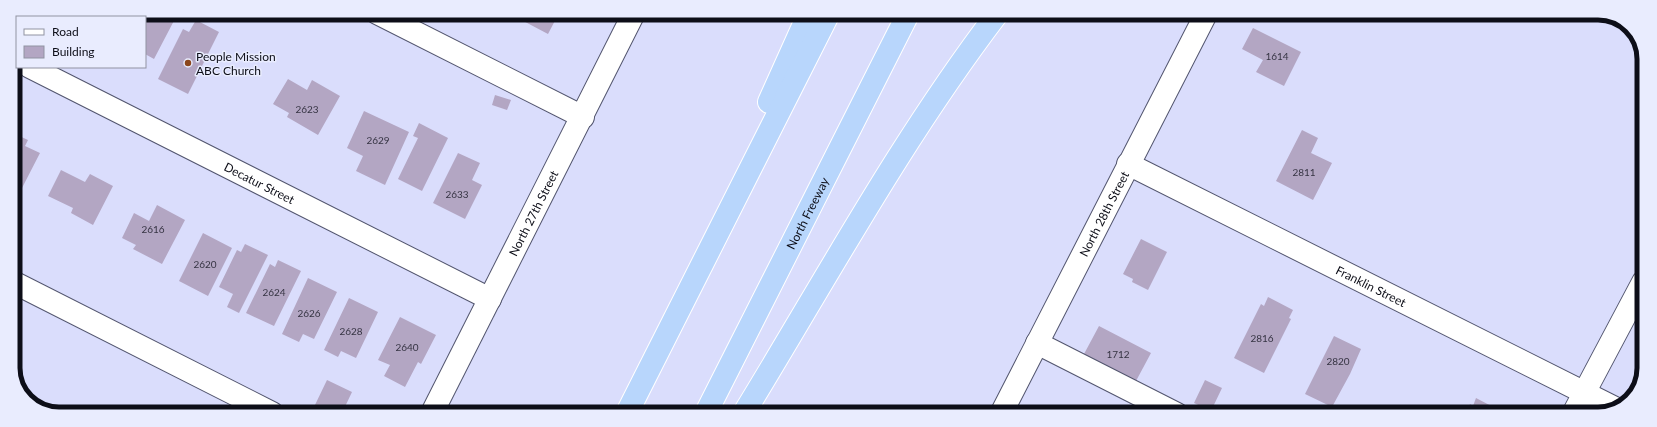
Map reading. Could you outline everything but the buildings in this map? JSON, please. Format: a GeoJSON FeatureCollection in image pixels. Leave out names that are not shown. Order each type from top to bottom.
{"type":"FeatureCollection","features":[{"type":"Feature","properties":{"kind":"highway"},"geometry":{"type":"LineString","coordinates":[[630,407],[806,20]]}},
{"type":"Feature","properties":{"kind":"highway"},"geometry":{"type":"LineString","coordinates":[[630,407],[826,20]]}},
{"type":"Feature","properties":{"kind":"highway","name":"North Freeway"},"geometry":{"type":"LineString","coordinates":[[710,407],[905,20]]}},
{"type":"Feature","properties":{"kind":"highway"},"geometry":{"type":"LineString","coordinates":[[748,407],[903,147],[993,20]]}},
{"type":"Feature","properties":{"kind":"street"},"geometry":{"type":"LineString","coordinates":[[391,20],[583,117]]}},
{"type":"Feature","properties":{"kind":"street","name":"North 27th Street"},"geometry":{"type":"LineString","coordinates":[[435,407],[583,117],[631,20]]}},
{"type":"Feature","properties":{"kind":"street","name":"North 28th Street"},"geometry":{"type":"LineString","coordinates":[[1005,407],[1203,20]]}},
{"type":"Feature","properties":{"kind":"street","name":"Decatur Street"},"geometry":{"type":"LineString","coordinates":[[32,68],[490,299]]}},
{"type":"Feature","properties":{"kind":"street","name":"Franklin Street"},"geometry":{"type":"LineString","coordinates":[[1128,164],[1609,405]]}},
{"type":"Feature","properties":{"kind":"street"},"geometry":{"type":"LineString","coordinates":[[20,286],[260,407]]}},
{"type":"Feature","properties":{"kind":"street"},"geometry":{"type":"LineString","coordinates":[[1576,407],[1637,293]]}},
{"type":"Feature","properties":{"kind":"street"},"geometry":{"type":"LineString","coordinates":[[1037,344],[1163,407]]}},
{"type":"Feature","properties":{"kind":"place","name":"People Mission ABC Church"},"geometry":{"type":"Point","coordinates":[188,63]}}]}
